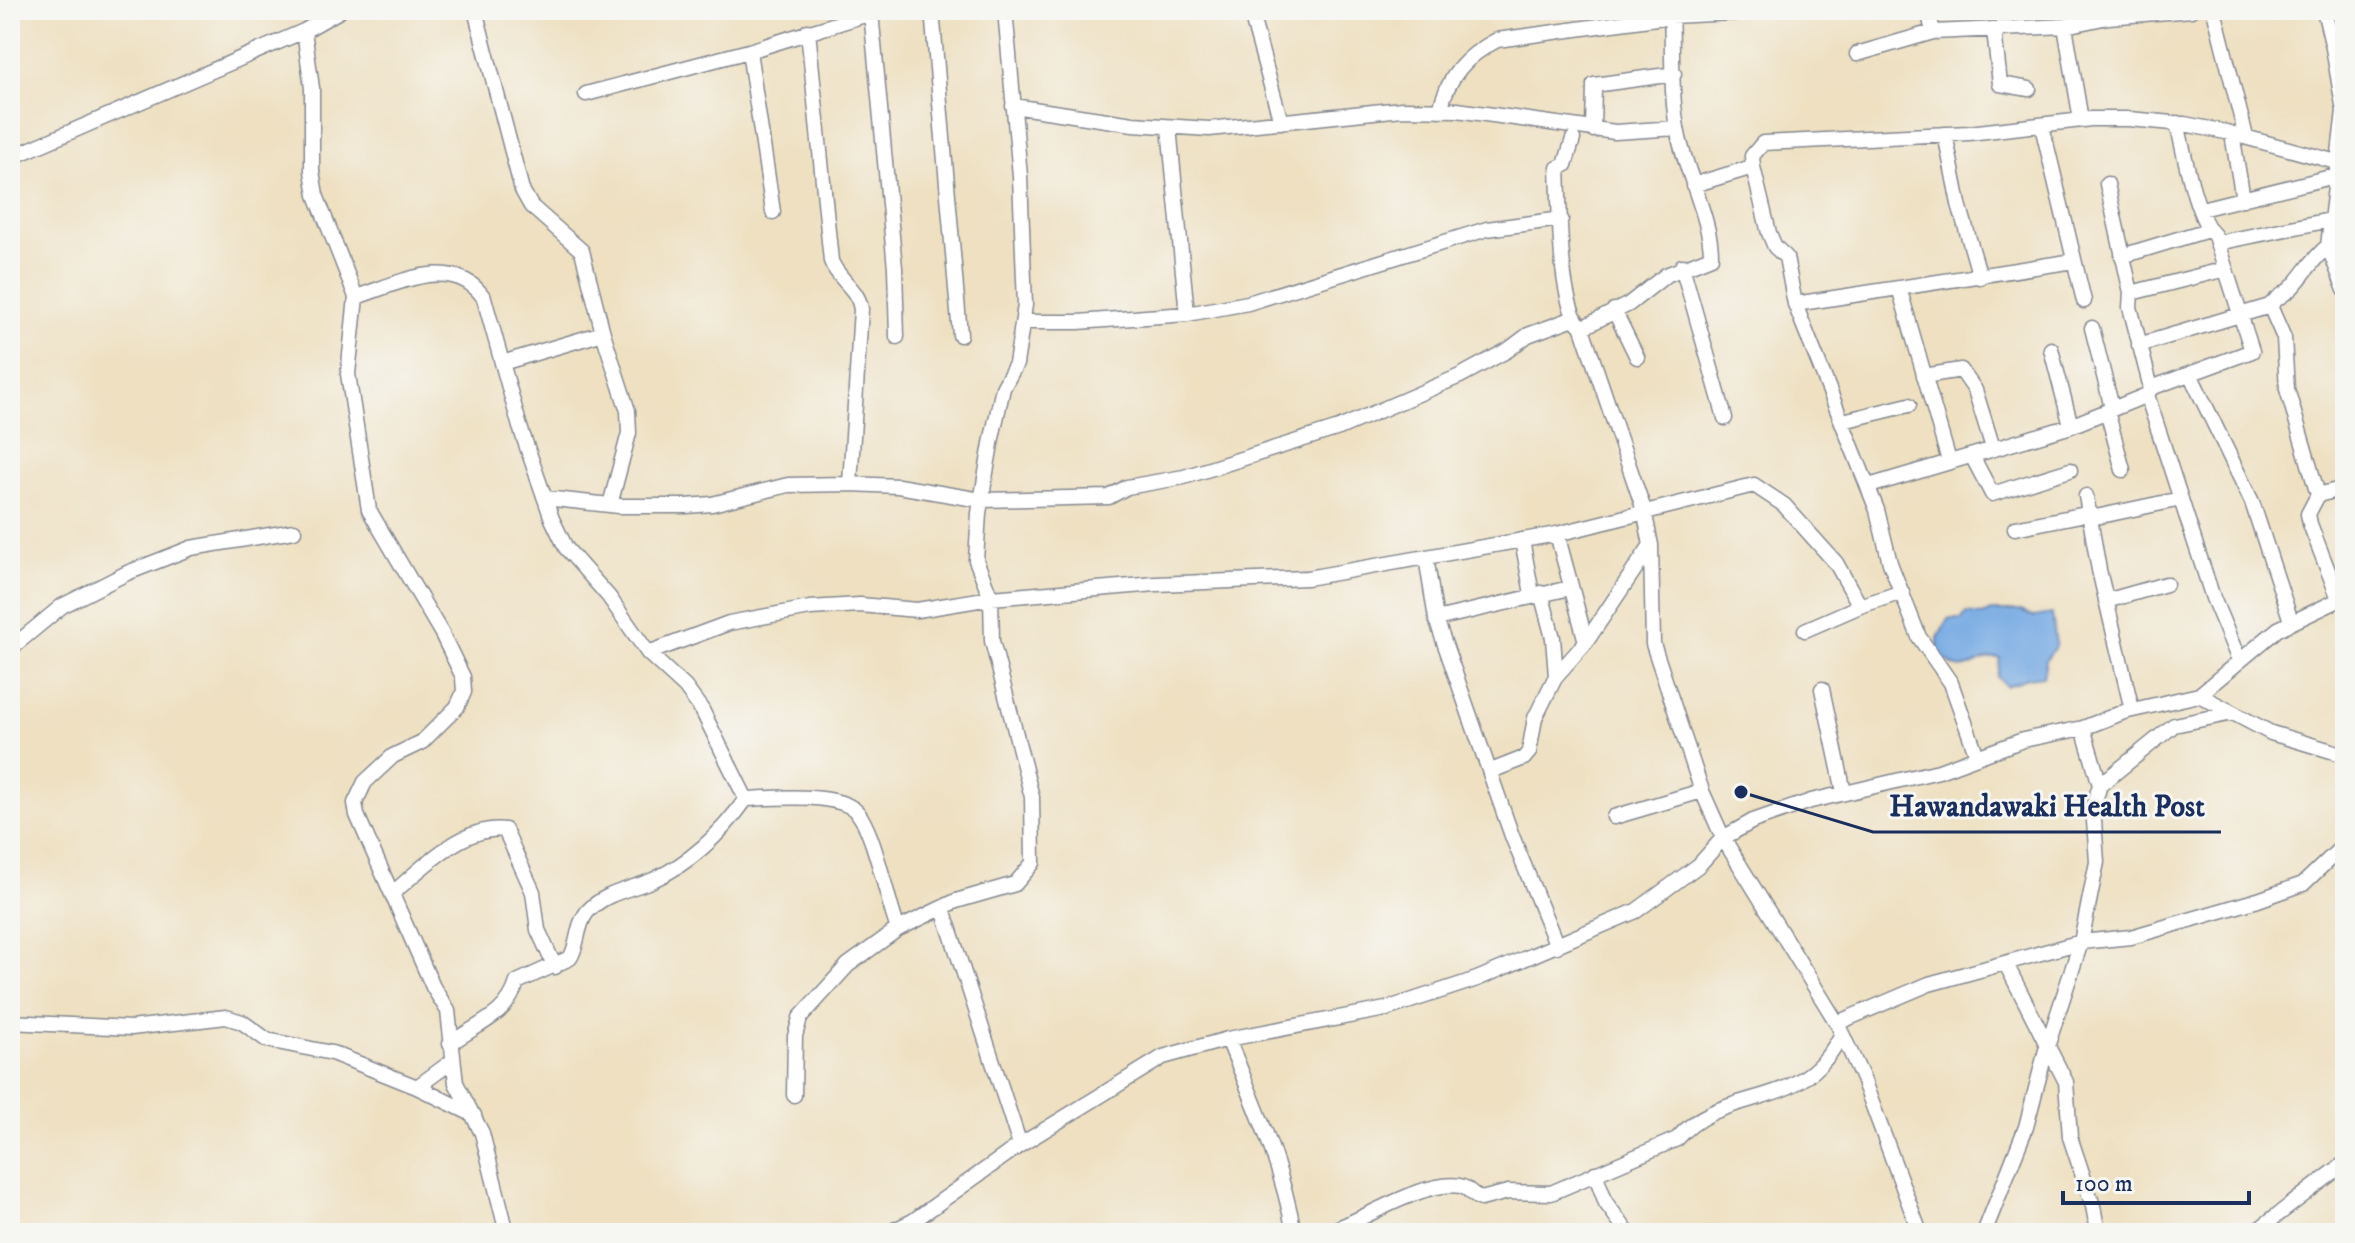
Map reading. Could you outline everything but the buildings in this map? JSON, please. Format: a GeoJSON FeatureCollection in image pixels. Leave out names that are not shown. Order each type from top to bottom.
{"type":"FeatureCollection","features":[{"type":"Feature","properties":{"kind":"street"},"geometry":{"type":"LineString","coordinates":[[10,158],[304,31],[341,10]]}},
{"type":"Feature","properties":{"kind":"street"},"geometry":{"type":"LineString","coordinates":[[475,10],[522,190],[531,206],[582,251],[603,333],[628,411],[626,446],[610,505]]}},
{"type":"Feature","properties":{"kind":"street"},"geometry":{"type":"LineString","coordinates":[[932,10],[960,335]]}},
{"type":"Feature","properties":{"kind":"street"},"geometry":{"type":"LineString","coordinates":[[794,1095],[795,1036],[800,1018],[848,965],[898,929],[956,901],[1015,884],[1033,863],[1032,797],[992,641],[991,598],[976,560],[981,500],[1003,388],[1016,364],[1023,322],[1023,248],[1005,10]]}},
{"type":"Feature","properties":{"kind":"street"},"geometry":{"type":"LineString","coordinates":[[1250,10],[1281,122]]}},
{"type":"Feature","properties":{"kind":"street"},"geometry":{"type":"LineString","coordinates":[[1928,10],[1933,32]]}},
{"type":"Feature","properties":{"kind":"street"},"geometry":{"type":"LineString","coordinates":[[2051,10],[2060,27],[2081,120]]}},
{"type":"Feature","properties":{"kind":"street"},"geometry":{"type":"LineString","coordinates":[[1857,54],[1933,32],[2060,27],[2093,15],[2191,10]]}},
{"type":"Feature","properties":{"kind":"street"},"geometry":{"type":"LineString","coordinates":[[2214,10],[2239,135],[2243,199]]}},
{"type":"Feature","properties":{"kind":"street"},"geometry":{"type":"LineString","coordinates":[[2139,345],[2270,306],[2277,296],[2293,288],[2310,261],[2328,246],[2335,224],[2344,101],[2339,47],[2324,10]]}},
{"type":"Feature","properties":{"kind":"street"},"geometry":{"type":"LineString","coordinates":[[586,94],[749,51],[876,11],[895,268],[897,337]]}},
{"type":"Feature","properties":{"kind":"street"},"geometry":{"type":"LineString","coordinates":[[1440,110],[1460,65],[1476,51],[1497,40],[1671,13],[1752,12]]}},
{"type":"Feature","properties":{"kind":"street"},"geometry":{"type":"LineString","coordinates":[[545,498],[610,505],[712,504],[788,485],[850,484],[898,486],[981,500],[1109,497],[1127,487],[1184,477],[1339,428],[1460,376],[1528,335],[1578,323],[1629,304],[1682,266],[1711,257],[1709,237],[1677,128],[1671,13]]}},
{"type":"Feature","properties":{"kind":"street"},"geometry":{"type":"LineString","coordinates":[[1994,30],[2000,84],[2029,89]]}},
{"type":"Feature","properties":{"kind":"street"},"geometry":{"type":"LineString","coordinates":[[304,31],[312,88],[312,171],[316,195],[356,297],[348,374],[369,510],[442,634],[463,677],[464,692],[457,707],[422,742],[377,768],[365,782],[355,803],[357,815],[433,987],[448,1011],[451,1062],[456,1083],[475,1116],[507,1233]]}},
{"type":"Feature","properties":{"kind":"street"},"geometry":{"type":"LineString","coordinates":[[808,31],[831,261],[839,277],[859,297],[861,309],[850,484]]}},
{"type":"Feature","properties":{"kind":"street"},"geometry":{"type":"LineString","coordinates":[[749,51],[773,212]]}},
{"type":"Feature","properties":{"kind":"street"},"geometry":{"type":"LineString","coordinates":[[1593,130],[1594,85],[1674,74]]}},
{"type":"Feature","properties":{"kind":"street"},"geometry":{"type":"LineString","coordinates":[[1013,106],[1169,127],[1209,129],[1402,109],[1488,113],[1593,130],[1677,128]]}},
{"type":"Feature","properties":{"kind":"street"},"geometry":{"type":"LineString","coordinates":[[1977,756],[1951,683],[1919,637],[1890,563],[1869,486],[1795,304],[1792,273],[1786,257],[1775,247],[1769,233],[1752,156],[1763,143],[1945,134],[2081,120],[2177,123],[2239,135],[2339,170]]}},
{"type":"Feature","properties":{"kind":"street"},"geometry":{"type":"LineString","coordinates":[[1869,486],[2071,426],[2149,391],[2252,351],[2226,269],[2201,209],[2177,123]]}},
{"type":"Feature","properties":{"kind":"street"},"geometry":{"type":"LineString","coordinates":[[2042,126],[2084,301]]}},
{"type":"Feature","properties":{"kind":"street"},"geometry":{"type":"LineString","coordinates":[[1169,127],[1187,314]]}},
{"type":"Feature","properties":{"kind":"street"},"geometry":{"type":"LineString","coordinates":[[1945,134],[1959,204],[1980,277]]}},
{"type":"Feature","properties":{"kind":"street"},"geometry":{"type":"LineString","coordinates":[[1573,139],[1569,159],[1558,168],[1564,274],[1578,323],[1644,510],[1651,545],[1653,644],[1702,791],[1723,838],[1840,1029],[1920,1233]]}},
{"type":"Feature","properties":{"kind":"street"},"geometry":{"type":"LineString","coordinates":[[1693,185],[1753,167]]}},
{"type":"Feature","properties":{"kind":"street"},"geometry":{"type":"LineString","coordinates":[[2201,209],[2339,170]]}},
{"type":"Feature","properties":{"kind":"street"},"geometry":{"type":"LineString","coordinates":[[2107,184],[2149,391],[2213,598],[2239,660]]}},
{"type":"Feature","properties":{"kind":"street"},"geometry":{"type":"LineString","coordinates":[[1023,322],[1078,322],[1187,314],[1248,303],[1487,229],[1561,219]]}},
{"type":"Feature","properties":{"kind":"street"},"geometry":{"type":"LineString","coordinates":[[2122,256],[2213,236],[2335,224]]}},
{"type":"Feature","properties":{"kind":"street"},"geometry":{"type":"LineString","coordinates":[[2328,246],[2345,290]]}},
{"type":"Feature","properties":{"kind":"street"},"geometry":{"type":"LineString","coordinates":[[1795,304],[1900,291],[2074,261]]}},
{"type":"Feature","properties":{"kind":"street"},"geometry":{"type":"LineString","coordinates":[[1682,266],[1725,418]]}},
{"type":"Feature","properties":{"kind":"street"},"geometry":{"type":"LineString","coordinates":[[2131,293],[2226,269]]}},
{"type":"Feature","properties":{"kind":"street"},"geometry":{"type":"LineString","coordinates":[[356,297],[435,273],[467,279],[484,298],[545,498],[566,548],[609,597],[648,653],[685,687],[702,710],[746,799]]}},
{"type":"Feature","properties":{"kind":"street"},"geometry":{"type":"LineString","coordinates":[[1900,291],[1949,461]]}},
{"type":"Feature","properties":{"kind":"street"},"geometry":{"type":"LineString","coordinates":[[893,1232],[1020,1145],[1163,1057],[1228,1039],[1412,1002],[1557,946],[1636,911],[1699,865],[1723,838],[1778,812],[1844,792],[1939,771],[2023,740],[2083,728],[2132,710],[2199,695],[2291,621],[2342,598],[2310,524],[2308,514],[2318,495],[2287,389],[2284,338],[2270,306]]}},
{"type":"Feature","properties":{"kind":"street"},"geometry":{"type":"LineString","coordinates":[[1614,310],[1637,357]]}},
{"type":"Feature","properties":{"kind":"street"},"geometry":{"type":"LineString","coordinates":[[2092,328],[2123,470]]}},
{"type":"Feature","properties":{"kind":"street"},"geometry":{"type":"LineString","coordinates":[[502,363],[603,333]]}},
{"type":"Feature","properties":{"kind":"street"},"geometry":{"type":"LineString","coordinates":[[2051,349],[2071,426]]}},
{"type":"Feature","properties":{"kind":"street"},"geometry":{"type":"LineString","coordinates":[[1924,376],[1961,370],[1970,380],[1993,448]]}},
{"type":"Feature","properties":{"kind":"street"},"geometry":{"type":"LineString","coordinates":[[2191,376],[2252,502],[2291,621]]}},
{"type":"Feature","properties":{"kind":"street"},"geometry":{"type":"LineString","coordinates":[[1843,421],[1909,405]]}},
{"type":"Feature","properties":{"kind":"street"},"geometry":{"type":"LineString","coordinates":[[1972,456],[1992,494],[2070,470]]}},
{"type":"Feature","properties":{"kind":"street"},"geometry":{"type":"LineString","coordinates":[[648,653],[729,623],[810,608],[850,605],[917,610],[991,598],[1192,581],[1307,578],[1557,534],[1754,485],[1762,487],[1784,505],[1836,563],[1860,606]]}},
{"type":"Feature","properties":{"kind":"street"},"geometry":{"type":"LineString","coordinates":[[2318,495],[2345,488]]}},
{"type":"Feature","properties":{"kind":"street"},"geometry":{"type":"LineString","coordinates":[[2086,496],[2106,601],[2132,710]]}},
{"type":"Feature","properties":{"kind":"street"},"geometry":{"type":"LineString","coordinates":[[2015,528],[2181,499]]}},
{"type":"Feature","properties":{"kind":"street"},"geometry":{"type":"LineString","coordinates":[[10,649],[62,606],[127,573],[191,548],[294,531]]}},
{"type":"Feature","properties":{"kind":"street"},"geometry":{"type":"LineString","coordinates":[[1557,534],[1586,642]]}},
{"type":"Feature","properties":{"kind":"street"},"geometry":{"type":"LineString","coordinates":[[1522,540],[1536,594],[1553,638],[1556,676]]}},
{"type":"Feature","properties":{"kind":"street"},"geometry":{"type":"LineString","coordinates":[[1491,771],[1524,758],[1529,752],[1535,718],[1556,676],[1586,642],[1651,545]]}},
{"type":"Feature","properties":{"kind":"street"},"geometry":{"type":"LineString","coordinates":[[1426,557],[1436,619],[1557,946]]}},
{"type":"Feature","properties":{"kind":"street"},"geometry":{"type":"LineString","coordinates":[[2106,601],[2166,584]]}},
{"type":"Feature","properties":{"kind":"street"},"geometry":{"type":"LineString","coordinates":[[1436,619],[1570,588]]}},
{"type":"Feature","properties":{"kind":"street"},"geometry":{"type":"LineString","coordinates":[[1805,630],[1902,592]]}},
{"type":"Feature","properties":{"kind":"street"},"geometry":{"type":"LineString","coordinates":[[1822,689],[1844,792]]}},
{"type":"Feature","properties":{"kind":"street"},"geometry":{"type":"LineString","coordinates":[[2199,695],[2286,739],[2345,755]]}},
{"type":"Feature","properties":{"kind":"street"},"geometry":{"type":"LineString","coordinates":[[2174,725],[2179,698]]}},
{"type":"Feature","properties":{"kind":"street"},"geometry":{"type":"LineString","coordinates":[[1984,1233],[1995,1196],[2026,1127],[2046,1050],[2081,942],[2097,862],[2093,807],[2100,785],[2174,725],[2233,713]]}},
{"type":"Feature","properties":{"kind":"street"},"geometry":{"type":"LineString","coordinates":[[2083,728],[2100,785]]}},
{"type":"Feature","properties":{"kind":"street"},"geometry":{"type":"LineString","coordinates":[[1614,817],[1702,791]]}},
{"type":"Feature","properties":{"kind":"street"},"geometry":{"type":"LineString","coordinates":[[450,1044],[503,1009],[511,1000],[517,982],[570,958],[584,915],[595,905],[686,861],[712,841],[746,799],[779,797],[835,801],[856,811],[874,848],[881,881],[898,929]]}},
{"type":"Feature","properties":{"kind":"street"},"geometry":{"type":"LineString","coordinates":[[393,893],[433,860],[471,836],[505,830],[533,892],[538,930],[555,967]]}},
{"type":"Feature","properties":{"kind":"street"},"geometry":{"type":"LineString","coordinates":[[1325,1233],[1435,1189],[1459,1186],[1481,1199],[1515,1191],[1543,1195],[1677,1139],[1688,1126],[1717,1108],[1746,1102],[1796,1083],[1819,1066],[1840,1029],[1929,984],[2081,942],[2131,937],[2292,888],[2303,884],[2345,844]]}},
{"type":"Feature","properties":{"kind":"street"},"geometry":{"type":"LineString","coordinates":[[943,909],[1020,1145]]}},
{"type":"Feature","properties":{"kind":"street"},"geometry":{"type":"LineString","coordinates":[[2006,964],[2046,1050],[2066,1082],[2070,1137],[2093,1206],[2098,1233]]}},
{"type":"Feature","properties":{"kind":"street"},"geometry":{"type":"LineString","coordinates":[[10,1022],[131,1028],[226,1017],[242,1022],[267,1040],[332,1053],[417,1087],[475,1116]]}},
{"type":"Feature","properties":{"kind":"street"},"geometry":{"type":"LineString","coordinates":[[1228,1039],[1267,1129],[1287,1192],[1294,1233]]}},
{"type":"Feature","properties":{"kind":"street"},"geometry":{"type":"LineString","coordinates":[[417,1087],[451,1062]]}},
{"type":"Feature","properties":{"kind":"street"},"geometry":{"type":"LineString","coordinates":[[2254,1233],[2345,1163]]}},
{"type":"Feature","properties":{"kind":"street"},"geometry":{"type":"LineString","coordinates":[[1595,1173],[1606,1203],[1628,1233]]}},
{"type":"Feature","properties":{"kind":"water"},"geometry":{"type":"Polygon","coordinates":[[[1991,611],[2021,611],[2034,617],[2052,614],[2056,645],[2046,660],[2043,676],[2006,686],[1997,677],[2000,658],[1982,660],[1962,668],[1948,662],[1938,652],[1938,638],[1948,619],[1962,619],[1966,613],[1982,615],[1991,611]]]}},
{"type":"Feature","properties":{"kind":"place","name":"Hawandawaki Health Post"},"geometry":{"type":"Point","coordinates":[1741,792]}}]}
